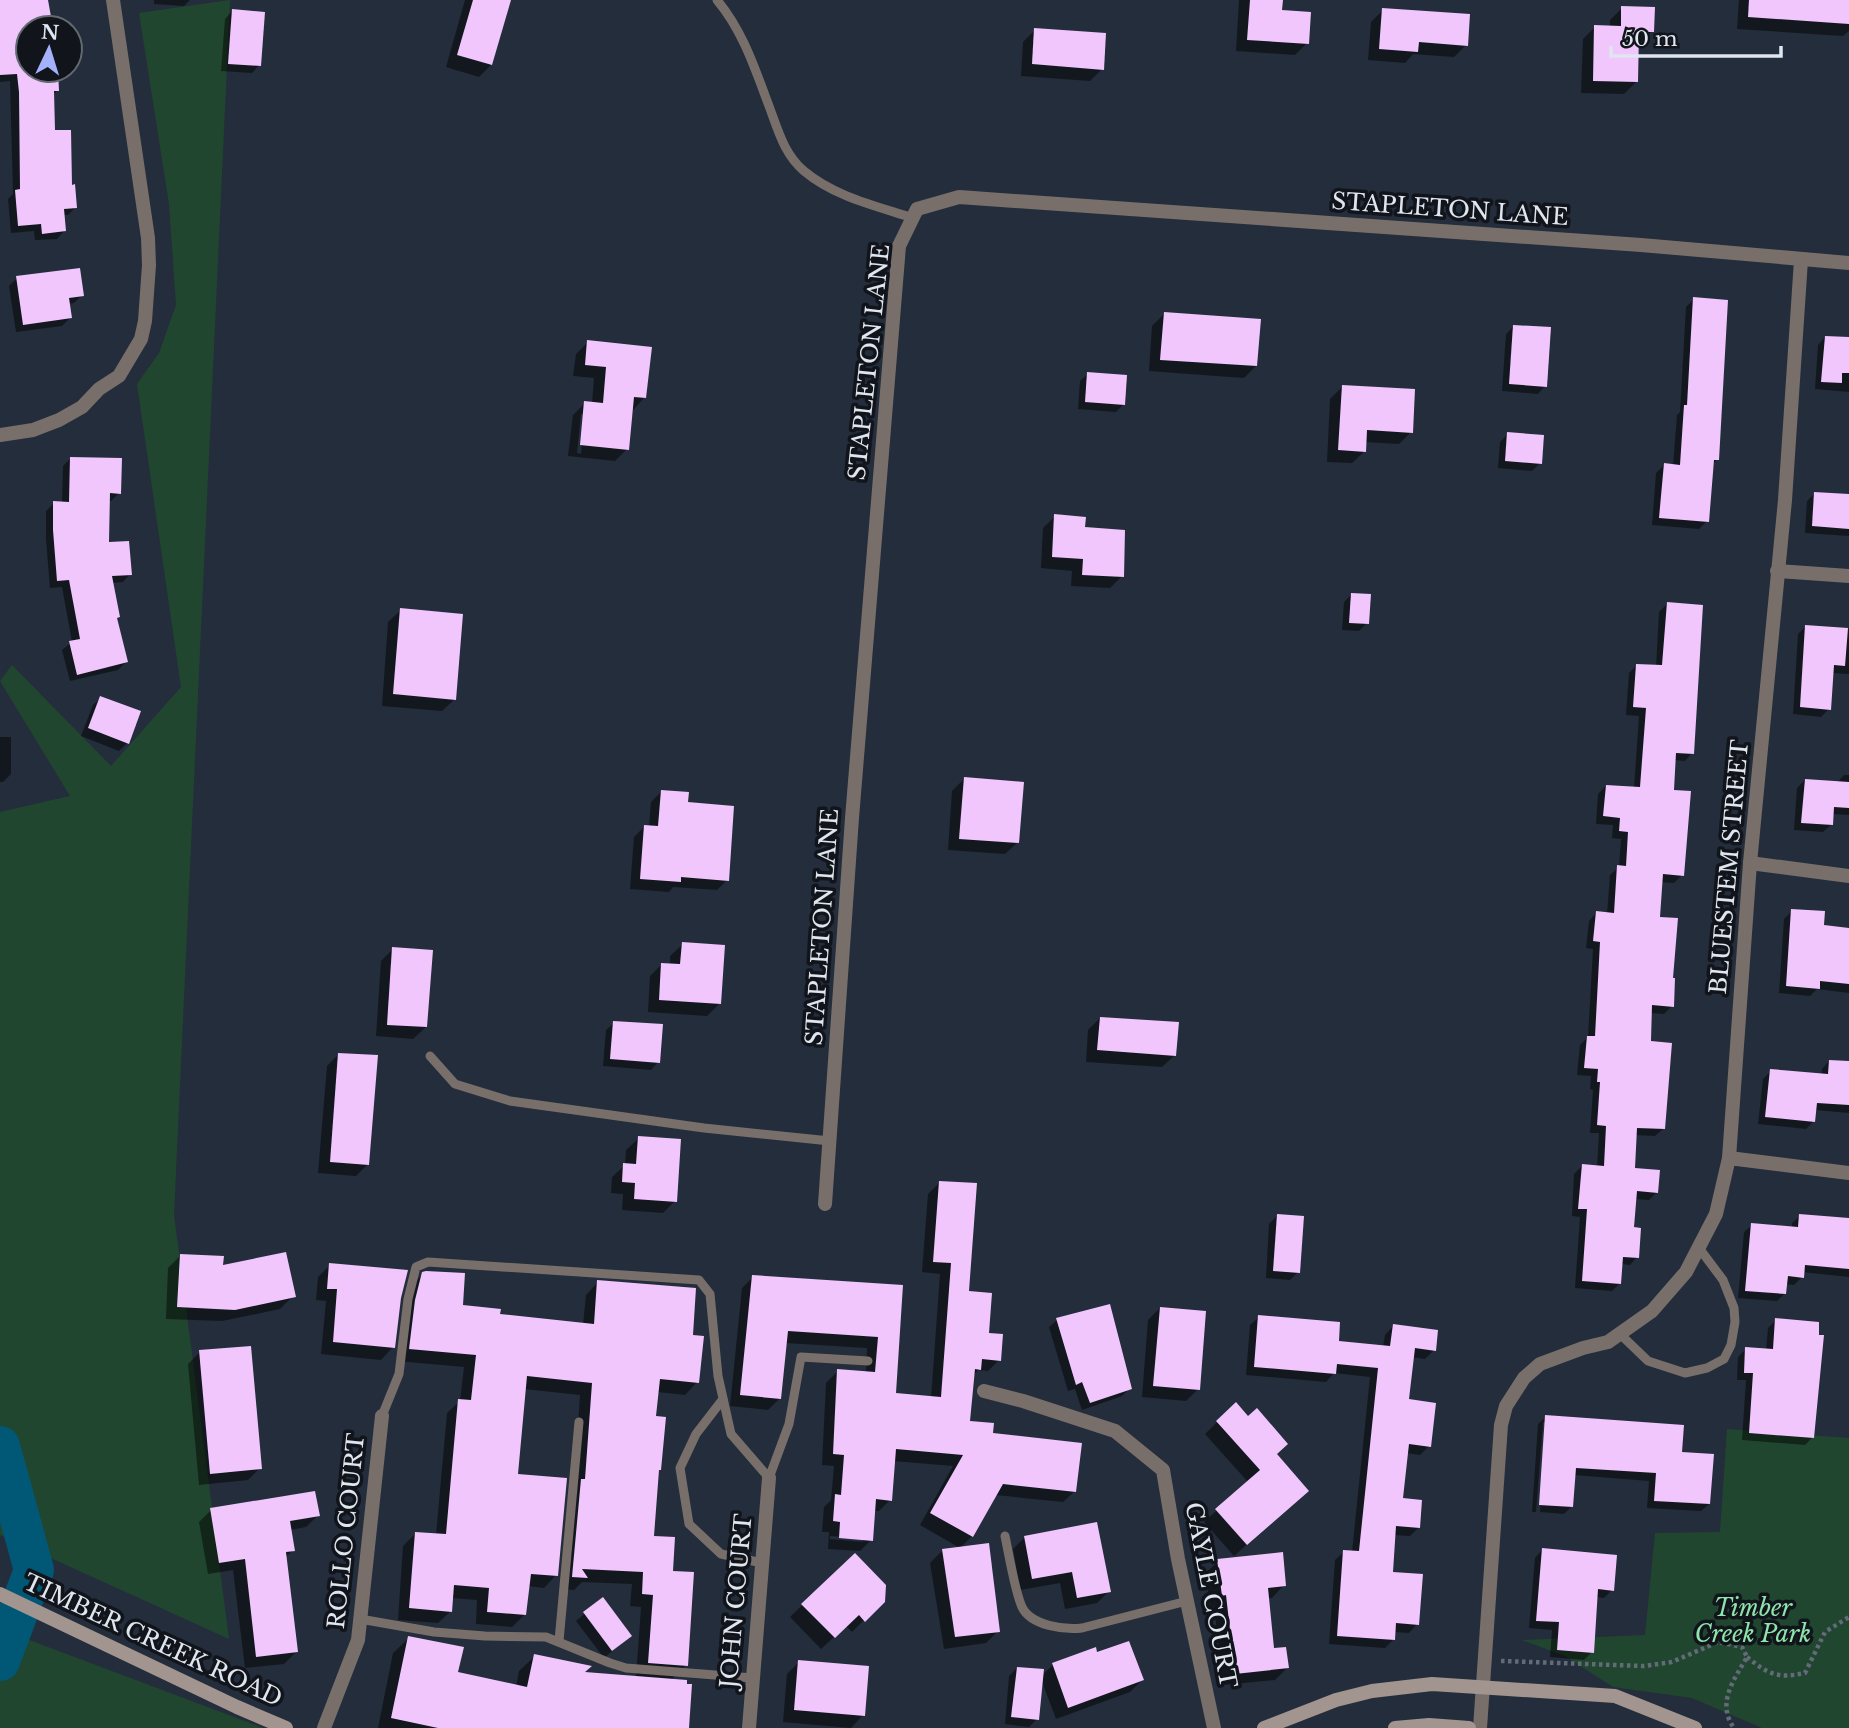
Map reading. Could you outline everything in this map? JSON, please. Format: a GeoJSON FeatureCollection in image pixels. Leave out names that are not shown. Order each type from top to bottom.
{"type":"FeatureCollection","features":[{"type":"Feature","properties":{"kind":"street"},"geometry":{"type":"LineString","coordinates":[[0,435],[33,430],[82,407],[99,389],[119,376],[141,340],[149,265],[148,238],[113,0]]}},
{"type":"Feature","properties":{"kind":"street","name":"STAPLETON LANE"},"geometry":{"type":"LineString","coordinates":[[825,1204],[852,818],[899,246],[917,209],[959,197],[1627,244],[1849,263]]}},
{"type":"Feature","properties":{"kind":"street","name":"BLUESTEM STREET"},"geometry":{"type":"LineString","coordinates":[[1483,1687],[1501,1425],[1506,1406],[1524,1378],[1540,1364],[1608,1342],[1652,1311],[1686,1272],[1699,1248],[1716,1214],[1729,1158],[1750,863],[1785,500],[1801,260]]}},
{"type":"Feature","properties":{"kind":"street"},"geometry":{"type":"LineString","coordinates":[[1777,571],[1849,576]]}},
{"type":"Feature","properties":{"kind":"street"},"geometry":{"type":"LineString","coordinates":[[1750,863],[1849,876]]}},
{"type":"Feature","properties":{"kind":"street"},"geometry":{"type":"LineString","coordinates":[[1729,1158],[1849,1172]]}},
{"type":"Feature","properties":{"kind":"street","name":"GAYLE COURT"},"geometry":{"type":"LineString","coordinates":[[984,1391],[1115,1431],[1163,1470],[1214,1728]]}},
{"type":"Feature","properties":{"kind":"street","name":"ROLLO COURT"},"geometry":{"type":"LineString","coordinates":[[324,1728],[358,1640],[382,1416]]}},
{"type":"Feature","properties":{"kind":"street","name":"JOHN COURT"},"geometry":{"type":"LineString","coordinates":[[749,1728],[769,1478]]}},
{"type":"Feature","properties":{"kind":"street","name":"TIMBER CREEK ROAD"},"geometry":{"type":"LineString","coordinates":[[0,1594],[225,1702],[286,1728]]}},
{"type":"Feature","properties":{"kind":"street"},"geometry":{"type":"LineString","coordinates":[[1264,1728],[1312,1708],[1372,1691],[1432,1684],[1615,1696],[1695,1728]]}},
{"type":"Feature","properties":{"kind":"street"},"geometry":{"type":"LineString","coordinates":[[1480,1728],[1483,1687]]}},
{"type":"Feature","properties":{"kind":"street"},"geometry":{"type":"LineString","coordinates":[[1395,1728],[1429,1725],[1469,1728]]}},
{"type":"Feature","properties":{"kind":"lane"},"geometry":{"type":"LineString","coordinates":[[718,0],[733,18],[786,151],[804,171],[838,193],[913,218]]}},
{"type":"Feature","properties":{"kind":"lane"},"geometry":{"type":"LineString","coordinates":[[430,1056],[455,1084],[510,1101],[704,1128],[830,1141]]}},
{"type":"Feature","properties":{"kind":"lane"},"geometry":{"type":"LineString","coordinates":[[1620,1334],[1648,1361],[1685,1373],[1707,1368],[1724,1359],[1731,1345],[1735,1322],[1734,1308],[1723,1280],[1699,1248]]}},
{"type":"Feature","properties":{"kind":"lane"},"geometry":{"type":"LineString","coordinates":[[382,1416],[399,1374],[408,1299],[416,1267],[428,1262],[699,1280],[710,1294],[718,1376],[731,1434],[769,1478],[789,1424],[801,1357],[868,1361]]}},
{"type":"Feature","properties":{"kind":"lane"},"geometry":{"type":"LineString","coordinates":[[723,1399],[696,1434],[680,1468],[689,1524],[721,1554],[762,1563]]}},
{"type":"Feature","properties":{"kind":"lane"},"geometry":{"type":"LineString","coordinates":[[559,1642],[579,1422]]}},
{"type":"Feature","properties":{"kind":"lane"},"geometry":{"type":"LineString","coordinates":[[1005,1536],[1023,1609],[1037,1620],[1068,1630],[1187,1601]]}},
{"type":"Feature","properties":{"kind":"lane"},"geometry":{"type":"LineString","coordinates":[[360,1619],[434,1632],[546,1637],[626,1668],[753,1678]]}},
{"type":"Feature","properties":{"kind":"path"},"geometry":{"type":"LineString","coordinates":[[1501,1661],[1644,1667],[1672,1662],[1717,1642],[1742,1647],[1747,1657],[1767,1673],[1788,1677],[1805,1673],[1825,1632],[1849,1617]]}},
{"type":"Feature","properties":{"kind":"path"},"geometry":{"type":"LineString","coordinates":[[1734,1728],[1726,1712],[1725,1700],[1747,1657]]}},
{"type":"Feature","properties":{"kind":"green space"},"geometry":{"type":"Polygon","coordinates":[[[230,0],[174,1215],[229,1639],[0,1535],[0,812],[70,796],[0,681],[12,665],[111,766],[181,687],[137,384],[159,353],[176,305],[169,204],[139,13],[230,0]]]}},
{"type":"Feature","properties":{"kind":"green space","name":"Timber Creek Park"},"geometry":{"type":"Polygon","coordinates":[[[1727,1429],[1849,1438],[1849,1728],[1762,1728],[1692,1698],[1613,1687],[1565,1656],[1522,1640],[1645,1635],[1655,1533],[1720,1532],[1727,1429]]]}},
{"type":"Feature","properties":{"kind":"green space"},"geometry":{"type":"Polygon","coordinates":[[[0,1629],[263,1728],[0,1728],[0,1629]]]}},
{"type":"Feature","properties":{"kind":"building"},"geometry":{"type":"Polygon","coordinates":[[[0,0],[48,0],[51,14],[14,14],[14,74],[0,75],[0,0]]]}},
{"type":"Feature","properties":{"kind":"building"},"geometry":{"type":"Polygon","coordinates":[[[473,0],[511,0],[492,65],[457,55],[473,0]]]}},
{"type":"Feature","properties":{"kind":"building"},"geometry":{"type":"Polygon","coordinates":[[[1250,0],[1283,0],[1282,10],[1311,12],[1309,44],[1247,40],[1250,0]]]}},
{"type":"Feature","properties":{"kind":"building"},"geometry":{"type":"Polygon","coordinates":[[[1749,0],[1849,0],[1849,24],[1748,17],[1749,0]]]}},
{"type":"Feature","properties":{"kind":"building"},"geometry":{"type":"Polygon","coordinates":[[[1621,6],[1655,7],[1654,32],[1639,32],[1638,82],[1593,81],[1594,25],[1621,26],[1621,6]]]}},
{"type":"Feature","properties":{"kind":"building"},"geometry":{"type":"Polygon","coordinates":[[[1382,8],[1470,14],[1468,46],[1419,42],[1418,52],[1379,49],[1382,8]]]}},
{"type":"Feature","properties":{"kind":"building"},"geometry":{"type":"Polygon","coordinates":[[[232,9],[265,12],[261,66],[228,64],[232,9]]]}},
{"type":"Feature","properties":{"kind":"building"},"geometry":{"type":"Polygon","coordinates":[[[1034,28],[1106,33],[1104,70],[1032,64],[1034,28]]]}},
{"type":"Feature","properties":{"kind":"building"},"geometry":{"type":"Polygon","coordinates":[[[18,84],[59,84],[59,91],[54,91],[55,130],[71,130],[72,185],[75,184],[77,208],[64,209],[66,231],[42,234],[41,224],[18,226],[15,190],[20,189],[18,84]]]}},
{"type":"Feature","properties":{"kind":"building"},"geometry":{"type":"Polygon","coordinates":[[[80,268],[84,296],[69,298],[72,318],[23,325],[16,276],[80,268]]]}},
{"type":"Feature","properties":{"kind":"building"},"geometry":{"type":"Polygon","coordinates":[[[1693,297],[1728,300],[1719,460],[1714,460],[1709,522],[1659,518],[1664,463],[1680,465],[1684,405],[1687,405],[1693,297]]]}},
{"type":"Feature","properties":{"kind":"building"},"geometry":{"type":"Polygon","coordinates":[[[1164,312],[1261,319],[1257,366],[1160,360],[1164,312]]]}},
{"type":"Feature","properties":{"kind":"building"},"geometry":{"type":"Polygon","coordinates":[[[1513,325],[1551,327],[1547,387],[1509,384],[1513,325]]]}},
{"type":"Feature","properties":{"kind":"building"},"geometry":{"type":"Polygon","coordinates":[[[1825,336],[1849,337],[1849,373],[1842,373],[1842,383],[1821,382],[1825,336]]]}},
{"type":"Feature","properties":{"kind":"building"},"geometry":{"type":"Polygon","coordinates":[[[587,340],[652,347],[646,398],[634,397],[629,450],[580,445],[584,401],[603,403],[606,367],[585,365],[587,340]]]}},
{"type":"Feature","properties":{"kind":"building"},"geometry":{"type":"Polygon","coordinates":[[[1087,372],[1127,375],[1125,405],[1085,402],[1087,372]]]}},
{"type":"Feature","properties":{"kind":"building"},"geometry":{"type":"Polygon","coordinates":[[[1342,385],[1415,389],[1413,433],[1367,430],[1366,452],[1338,450],[1342,385]]]}},
{"type":"Feature","properties":{"kind":"building"},"geometry":{"type":"Polygon","coordinates":[[[1507,432],[1544,435],[1542,464],[1505,461],[1507,432]]]}},
{"type":"Feature","properties":{"kind":"building"},"geometry":{"type":"Polygon","coordinates":[[[70,457],[122,458],[121,494],[110,493],[109,542],[129,541],[132,575],[112,576],[120,617],[117,618],[128,662],[77,675],[69,641],[80,639],[69,580],[57,581],[53,530],[53,501],[69,502],[70,457]]]}},
{"type":"Feature","properties":{"kind":"building"},"geometry":{"type":"Polygon","coordinates":[[[1814,492],[1849,494],[1849,529],[1812,526],[1814,492]]]}},
{"type":"Feature","properties":{"kind":"building"},"geometry":{"type":"Polygon","coordinates":[[[1054,514],[1086,517],[1085,527],[1125,530],[1124,577],[1082,575],[1083,559],[1052,557],[1054,514]]]}},
{"type":"Feature","properties":{"kind":"building"},"geometry":{"type":"Polygon","coordinates":[[[1351,593],[1371,594],[1369,624],[1349,623],[1351,593]]]}},
{"type":"Feature","properties":{"kind":"building"},"geometry":{"type":"Polygon","coordinates":[[[1667,602],[1703,605],[1694,754],[1676,753],[1674,790],[1691,791],[1684,876],[1663,874],[1660,917],[1678,918],[1673,978],[1674,1007],[1652,1005],[1651,1041],[1672,1043],[1665,1129],[1637,1128],[1635,1168],[1660,1170],[1658,1193],[1637,1191],[1634,1227],[1641,1228],[1639,1258],[1623,1257],[1621,1284],[1582,1281],[1587,1209],[1578,1209],[1582,1164],[1604,1166],[1606,1126],[1597,1125],[1600,1082],[1597,1082],[1598,1069],[1584,1068],[1587,1036],[1595,1036],[1600,942],[1593,941],[1596,911],[1614,913],[1617,865],[1626,866],[1628,832],[1619,831],[1620,818],[1603,816],[1606,785],[1640,787],[1646,708],[1633,707],[1636,664],[1662,665],[1667,602]]]}},
{"type":"Feature","properties":{"kind":"building"},"geometry":{"type":"Polygon","coordinates":[[[400,608],[463,614],[456,700],[393,694],[400,608]]]}},
{"type":"Feature","properties":{"kind":"building"},"geometry":{"type":"Polygon","coordinates":[[[1805,625],[1848,628],[1845,666],[1834,665],[1831,710],[1800,707],[1805,625]]]}},
{"type":"Feature","properties":{"kind":"building"},"geometry":{"type":"Polygon","coordinates":[[[100,696],[141,711],[129,744],[88,728],[100,696]]]}},
{"type":"Feature","properties":{"kind":"building"},"geometry":{"type":"Polygon","coordinates":[[[964,777],[1024,782],[1019,843],[959,839],[964,777]]]}},
{"type":"Feature","properties":{"kind":"building"},"geometry":{"type":"Polygon","coordinates":[[[1805,779],[1849,782],[1849,808],[1834,807],[1833,825],[1801,823],[1805,779]]]}},
{"type":"Feature","properties":{"kind":"building"},"geometry":{"type":"Polygon","coordinates":[[[661,790],[689,792],[688,802],[734,806],[729,881],[681,877],[681,882],[640,879],[644,825],[658,826],[661,790]]]}},
{"type":"Feature","properties":{"kind":"building"},"geometry":{"type":"Polygon","coordinates":[[[1791,909],[1825,911],[1824,925],[1849,928],[1849,984],[1820,981],[1820,989],[1786,986],[1791,909]]]}},
{"type":"Feature","properties":{"kind":"building"},"geometry":{"type":"Polygon","coordinates":[[[682,942],[725,945],[721,1004],[659,1000],[661,963],[680,964],[682,942]]]}},
{"type":"Feature","properties":{"kind":"building"},"geometry":{"type":"Polygon","coordinates":[[[392,947],[433,950],[427,1027],[387,1025],[392,947]]]}},
{"type":"Feature","properties":{"kind":"building"},"geometry":{"type":"Polygon","coordinates":[[[1100,1017],[1179,1022],[1176,1056],[1097,1050],[1100,1017]]]}},
{"type":"Feature","properties":{"kind":"building"},"geometry":{"type":"Polygon","coordinates":[[[613,1021],[663,1024],[660,1063],[610,1059],[613,1021]]]}},
{"type":"Feature","properties":{"kind":"building"},"geometry":{"type":"Polygon","coordinates":[[[338,1053],[378,1055],[369,1165],[330,1162],[338,1053]]]}},
{"type":"Feature","properties":{"kind":"building"},"geometry":{"type":"Polygon","coordinates":[[[1829,1060],[1849,1061],[1849,1105],[1817,1103],[1815,1122],[1765,1117],[1770,1069],[1828,1074],[1829,1060]]]}},
{"type":"Feature","properties":{"kind":"building"},"geometry":{"type":"Polygon","coordinates":[[[638,1136],[681,1139],[677,1202],[634,1199],[635,1183],[622,1182],[623,1163],[636,1164],[638,1136]]]}},
{"type":"Feature","properties":{"kind":"building"},"geometry":{"type":"Polygon","coordinates":[[[939,1181],[977,1183],[969,1291],[992,1293],[989,1333],[1003,1334],[1001,1361],[982,1359],[981,1370],[975,1369],[970,1421],[994,1423],[993,1433],[1082,1443],[1076,1492],[1003,1484],[973,1537],[930,1513],[963,1455],[896,1449],[892,1501],[876,1499],[873,1541],[839,1538],[840,1522],[833,1521],[835,1494],[841,1495],[844,1455],[833,1454],[837,1369],[875,1372],[878,1337],[788,1331],[781,1399],[740,1395],[752,1275],[903,1285],[896,1393],[941,1397],[951,1263],[933,1262],[939,1181]]]}},
{"type":"Feature","properties":{"kind":"building"},"geometry":{"type":"Polygon","coordinates":[[[1277,1214],[1304,1216],[1300,1273],[1273,1271],[1277,1214]]]}},
{"type":"Feature","properties":{"kind":"building"},"geometry":{"type":"Polygon","coordinates":[[[1799,1214],[1849,1218],[1849,1269],[1805,1265],[1804,1278],[1788,1276],[1786,1294],[1745,1291],[1751,1223],[1798,1227],[1799,1214]]]}},
{"type":"Feature","properties":{"kind":"building"},"geometry":{"type":"Polygon","coordinates":[[[286,1252],[296,1297],[235,1310],[177,1307],[180,1254],[224,1256],[223,1265],[286,1252]]]}},
{"type":"Feature","properties":{"kind":"building"},"geometry":{"type":"Polygon","coordinates":[[[329,1263],[408,1270],[401,1298],[395,1348],[333,1342],[337,1289],[327,1289],[329,1263]]]}},
{"type":"Feature","properties":{"kind":"building"},"geometry":{"type":"Polygon","coordinates":[[[422,1272],[465,1273],[463,1305],[501,1309],[500,1314],[594,1324],[597,1280],[696,1288],[693,1335],[704,1336],[699,1383],[660,1379],[656,1416],[666,1417],[654,1536],[675,1537],[673,1571],[694,1572],[688,1666],[648,1663],[653,1595],[642,1594],[643,1572],[582,1569],[588,1578],[572,1577],[581,1479],[585,1479],[592,1383],[527,1376],[518,1474],[567,1478],[558,1576],[531,1574],[526,1615],[487,1612],[489,1588],[454,1585],[452,1612],[409,1608],[415,1532],[446,1534],[458,1399],[471,1400],[476,1355],[409,1349],[415,1300],[422,1272]]]}},
{"type":"Feature","properties":{"kind":"building"},"geometry":{"type":"Polygon","coordinates":[[[1110,1304],[1132,1389],[1090,1403],[1082,1382],[1076,1385],[1056,1318],[1110,1304]]]}},
{"type":"Feature","properties":{"kind":"building"},"geometry":{"type":"Polygon","coordinates":[[[1160,1307],[1206,1311],[1200,1390],[1153,1386],[1160,1307]]]}},
{"type":"Feature","properties":{"kind":"building"},"geometry":{"type":"Polygon","coordinates":[[[1258,1315],[1340,1322],[1339,1341],[1390,1346],[1393,1324],[1438,1330],[1436,1351],[1415,1348],[1409,1399],[1436,1403],[1431,1447],[1409,1444],[1403,1498],[1422,1500],[1420,1528],[1396,1526],[1393,1572],[1423,1574],[1419,1625],[1396,1623],[1395,1640],[1337,1636],[1343,1550],[1359,1551],[1378,1368],[1337,1364],[1336,1374],[1254,1367],[1258,1315]]]}},
{"type":"Feature","properties":{"kind":"building"},"geometry":{"type":"Polygon","coordinates":[[[1775,1318],[1819,1322],[1819,1335],[1824,1335],[1814,1438],[1749,1433],[1753,1373],[1744,1373],[1745,1347],[1773,1349],[1775,1318]]]}},
{"type":"Feature","properties":{"kind":"building"},"geometry":{"type":"Polygon","coordinates":[[[251,1346],[262,1469],[210,1474],[199,1350],[251,1346]]]}},
{"type":"Feature","properties":{"kind":"building"},"geometry":{"type":"Polygon","coordinates":[[[1236,1402],[1248,1416],[1257,1408],[1288,1444],[1277,1454],[1309,1491],[1247,1545],[1215,1509],[1260,1470],[1216,1421],[1236,1402]]]}},
{"type":"Feature","properties":{"kind":"building"},"geometry":{"type":"Polygon","coordinates":[[[1545,1415],[1684,1425],[1682,1452],[1714,1454],[1710,1504],[1654,1501],[1656,1473],[1576,1468],[1573,1507],[1539,1505],[1545,1415]]]}},
{"type":"Feature","properties":{"kind":"building"},"geometry":{"type":"Polygon","coordinates":[[[315,1491],[320,1516],[290,1521],[295,1551],[286,1552],[298,1652],[256,1657],[245,1559],[219,1563],[210,1508],[315,1491]]]}},
{"type":"Feature","properties":{"kind":"building"},"geometry":{"type":"Polygon","coordinates":[[[1097,1522],[1111,1592],[1077,1598],[1072,1572],[1032,1579],[1024,1536],[1097,1522]]]}},
{"type":"Feature","properties":{"kind":"building"},"geometry":{"type":"Polygon","coordinates":[[[989,1543],[1000,1632],[955,1637],[942,1549],[989,1543]]]}},
{"type":"Feature","properties":{"kind":"building"},"geometry":{"type":"Polygon","coordinates":[[[1542,1548],[1617,1555],[1614,1591],[1598,1589],[1594,1653],[1557,1650],[1559,1622],[1536,1621],[1542,1548]]]}},
{"type":"Feature","properties":{"kind":"building"},"geometry":{"type":"Polygon","coordinates":[[[1283,1552],[1286,1586],[1268,1588],[1274,1648],[1286,1647],[1289,1668],[1235,1674],[1226,1595],[1222,1596],[1217,1559],[1283,1552]]]}},
{"type":"Feature","properties":{"kind":"building"},"geometry":{"type":"Polygon","coordinates":[[[855,1553],[886,1585],[885,1602],[865,1622],[859,1615],[835,1638],[801,1604],[855,1553]]]}},
{"type":"Feature","properties":{"kind":"building"},"geometry":{"type":"Polygon","coordinates":[[[603,1597],[632,1636],[612,1651],[583,1612],[603,1597]]]}},
{"type":"Feature","properties":{"kind":"building"},"geometry":{"type":"Polygon","coordinates":[[[408,1636],[464,1647],[458,1672],[527,1687],[534,1654],[592,1666],[585,1672],[687,1680],[687,1684],[692,1684],[689,1728],[438,1728],[391,1718],[408,1636]]]}},
{"type":"Feature","properties":{"kind":"building"},"geometry":{"type":"Polygon","coordinates":[[[1129,1641],[1144,1680],[1068,1708],[1052,1663],[1096,1647],[1097,1652],[1129,1641]]]}},
{"type":"Feature","properties":{"kind":"building"},"geometry":{"type":"Polygon","coordinates":[[[798,1660],[869,1666],[865,1716],[794,1710],[798,1660]]]}},
{"type":"Feature","properties":{"kind":"building"},"geometry":{"type":"Polygon","coordinates":[[[1017,1667],[1044,1669],[1039,1720],[1011,1717],[1017,1667]]]}},
{"type":"Feature","properties":{"kind":"waterway"},"geometry":{"type":"LineString","coordinates":[[0,1446],[34,1570],[0,1661]]}}]}
